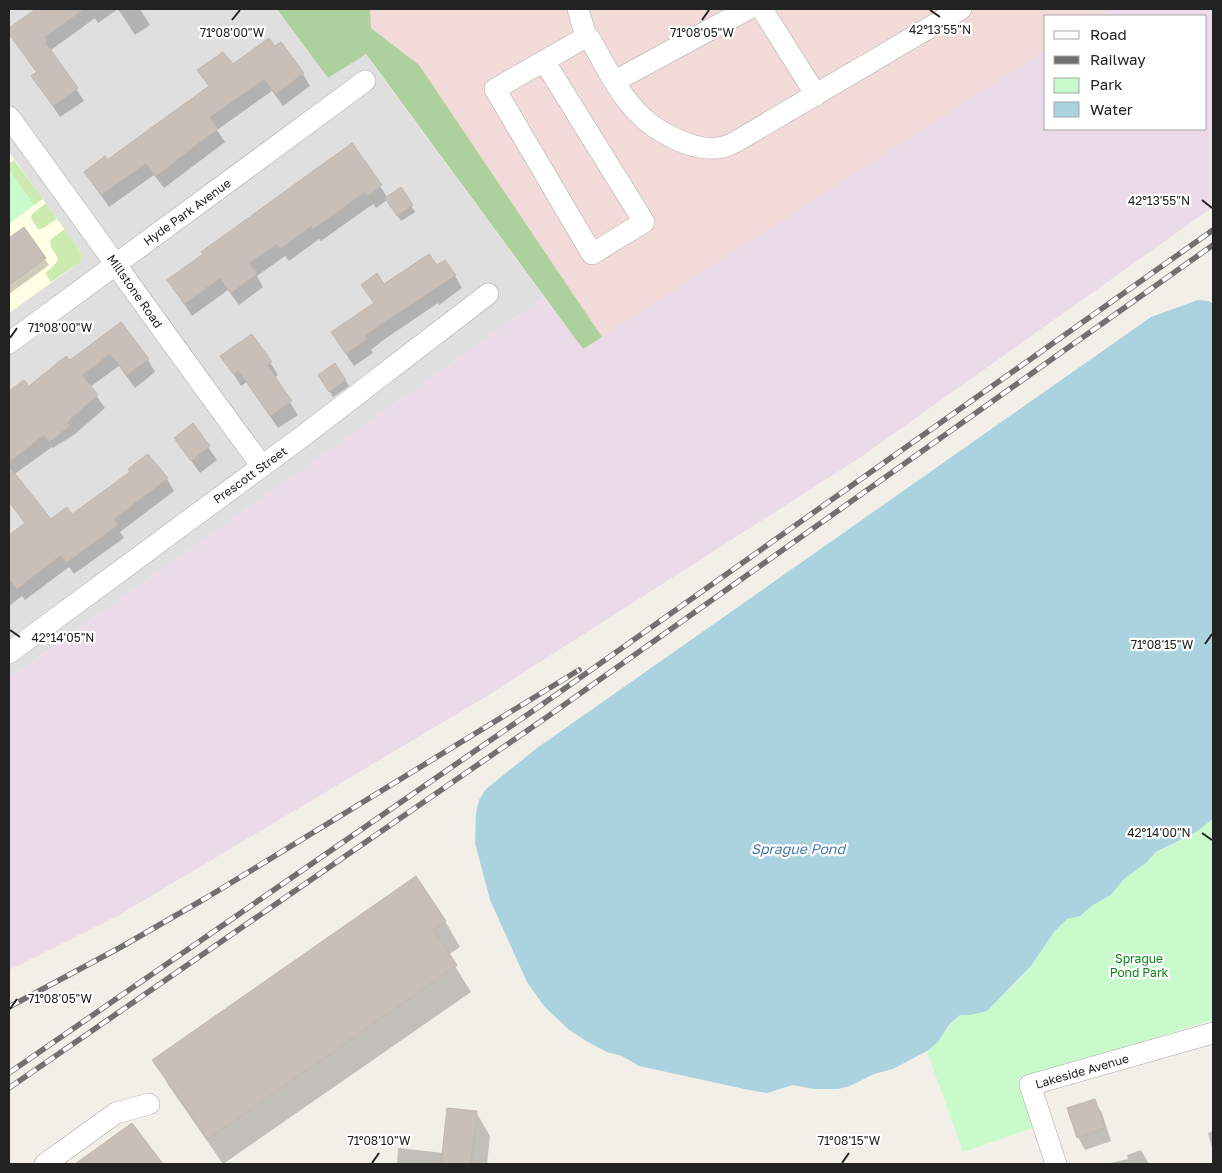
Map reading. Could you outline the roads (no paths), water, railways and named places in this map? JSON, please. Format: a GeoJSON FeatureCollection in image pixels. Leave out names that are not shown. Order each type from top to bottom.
{"type":"FeatureCollection","features":[{"type":"Feature","properties":{"kind":"street"},"geometry":{"type":"LineString","coordinates":[[578,9],[586,37],[590,39],[636,112],[651,125],[680,141],[708,148],[722,148],[737,141],[961,9]]}},
{"type":"Feature","properties":{"kind":"street"},"geometry":{"type":"LineString","coordinates":[[615,81],[748,9]]}},
{"type":"Feature","properties":{"kind":"street"},"geometry":{"type":"LineString","coordinates":[[762,9],[816,95]]}},
{"type":"Feature","properties":{"kind":"street"},"geometry":{"type":"LineString","coordinates":[[543,62],[644,222],[592,254],[495,89],[586,37]]}},
{"type":"Feature","properties":{"kind":"street","name":"Hyde Park Avenue"},"geometry":{"type":"LineString","coordinates":[[9,343],[365,81]]}},
{"type":"Feature","properties":{"kind":"street","name":"Millstone Road"},"geometry":{"type":"LineString","coordinates":[[9,117],[262,466]]}},
{"type":"Feature","properties":{"kind":"street","name":"Prescott Street"},"geometry":{"type":"LineString","coordinates":[[9,653],[303,436],[488,294]]}},
{"type":"Feature","properties":{"kind":"street","name":"Lakeside Avenue"},"geometry":{"type":"LineString","coordinates":[[1056,1164],[1030,1086],[1213,1034]]}},
{"type":"Feature","properties":{"kind":"street"},"geometry":{"type":"LineString","coordinates":[[45,1164],[116,1113],[149,1104]]}},
{"type":"Feature","properties":{"kind":"water","name":"Sprague Pond"},"geometry":{"type":"Polygon","coordinates":[[[1198,300],[1209,301],[1213,304],[1213,819],[1196,832],[1156,852],[1146,863],[1124,879],[1111,895],[1093,905],[1080,916],[1067,919],[1054,932],[1031,966],[987,1011],[960,1015],[949,1025],[938,1042],[927,1051],[893,1069],[874,1074],[850,1086],[838,1089],[814,1089],[793,1085],[767,1093],[749,1090],[639,1066],[622,1056],[607,1052],[568,1029],[544,1006],[527,982],[490,900],[475,843],[476,813],[479,800],[486,789],[537,748],[1151,317],[1198,300]]]}},
{"type":"Feature","properties":{"kind":"railway"},"geometry":{"type":"LineString","coordinates":[[9,1073],[540,706],[1213,230]]}},
{"type":"Feature","properties":{"kind":"railway"},"geometry":{"type":"LineString","coordinates":[[9,1088],[547,717],[1213,245]]}},
{"type":"Feature","properties":{"kind":"railway"},"geometry":{"type":"LineString","coordinates":[[9,1007],[121,947],[206,898],[579,670]]}},
{"type":"Feature","properties":{"kind":"park label","name":"Sprague Pond Park"},"geometry":{"type":"Point","coordinates":[1139,965]}}]}
